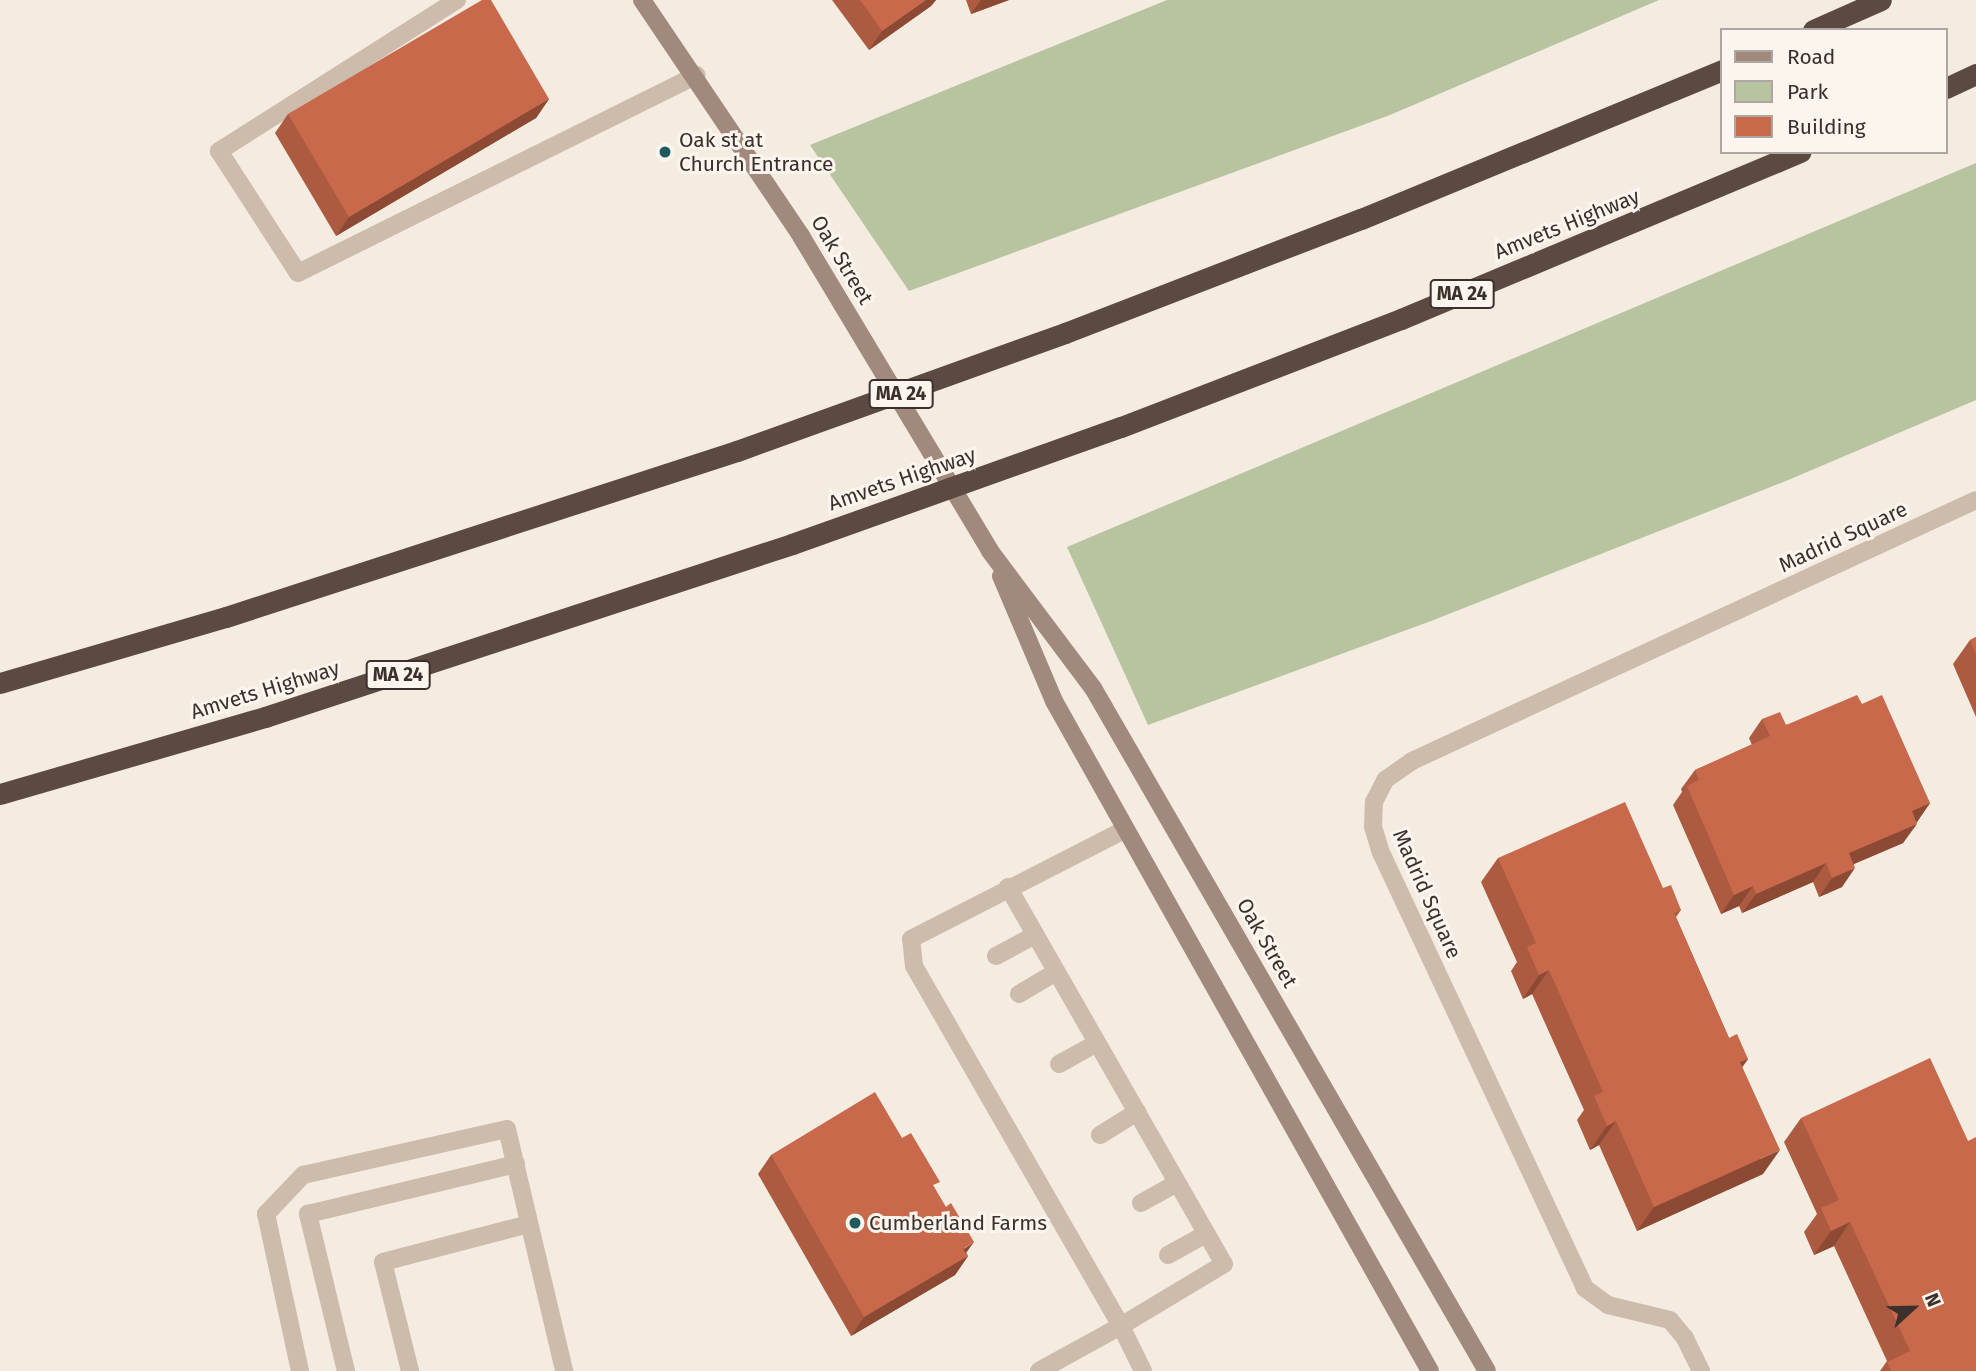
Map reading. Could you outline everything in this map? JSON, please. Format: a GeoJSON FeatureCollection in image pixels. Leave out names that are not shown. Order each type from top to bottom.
{"type":"FeatureCollection","features":[{"type":"Feature","properties":{"kind":"highway"},"geometry":{"type":"LineString","coordinates":[[1818,28],[1881,0]]}},
{"type":"Feature","properties":{"kind":"highway","name":"MA 24"},"geometry":{"type":"LineString","coordinates":[[0,683],[226,617],[737,451],[1065,333],[1374,214],[1720,71]]}},
{"type":"Feature","properties":{"kind":"highway"},"geometry":{"type":"LineString","coordinates":[[1948,87],[1976,74]]}},
{"type":"Feature","properties":{"kind":"highway","name":"Amvets Highway"},"geometry":{"type":"LineString","coordinates":[[0,794],[265,717],[792,544],[1121,427],[1401,319],[1795,154]]}},
{"type":"Feature","properties":{"kind":"main road","name":"Oak Street"},"geometry":{"type":"LineString","coordinates":[[642,0],[696,75],[801,236],[990,551],[1093,688],[1487,1371]]}},
{"type":"Feature","properties":{"kind":"main road","name":"Oak Street"},"geometry":{"type":"LineString","coordinates":[[990,551],[1054,701],[1430,1371]]}},
{"type":"Feature","properties":{"kind":"street"},"geometry":{"type":"LineString","coordinates":[[457,0],[219,151],[298,273],[696,75]]}},
{"type":"Feature","properties":{"kind":"street","name":"Madrid Square"},"geometry":{"type":"LineString","coordinates":[[1701,1371],[1685,1338],[1670,1320],[1608,1306],[1585,1288],[1381,853],[1373,827],[1374,802],[1385,780],[1412,761],[1976,500]]}},
{"type":"Feature","properties":{"kind":"street"},"geometry":{"type":"LineString","coordinates":[[1124,830],[1008,887],[911,939],[914,966],[935,988],[1079,1236],[1106,1287],[1143,1371]]}},
{"type":"Feature","properties":{"kind":"street"},"geometry":{"type":"LineString","coordinates":[[1008,887],[1224,1264],[1121,1326],[1039,1371]]}},
{"type":"Feature","properties":{"kind":"street"},"geometry":{"type":"LineString","coordinates":[[996,956],[1035,934]]}},
{"type":"Feature","properties":{"kind":"street"},"geometry":{"type":"LineString","coordinates":[[1019,994],[1056,972]]}},
{"type":"Feature","properties":{"kind":"street"},"geometry":{"type":"LineString","coordinates":[[1059,1064],[1097,1043]]}},
{"type":"Feature","properties":{"kind":"street"},"geometry":{"type":"LineString","coordinates":[[1100,1135],[1137,1112]]}},
{"type":"Feature","properties":{"kind":"street"},"geometry":{"type":"LineString","coordinates":[[300,1371],[266,1214],[303,1175],[507,1129],[564,1371]]}},
{"type":"Feature","properties":{"kind":"street"},"geometry":{"type":"LineString","coordinates":[[346,1371],[308,1214],[516,1164]]}},
{"type":"Feature","properties":{"kind":"street"},"geometry":{"type":"LineString","coordinates":[[1141,1203],[1177,1183]]}},
{"type":"Feature","properties":{"kind":"street"},"geometry":{"type":"LineString","coordinates":[[410,1371],[383,1262],[529,1224]]}},
{"type":"Feature","properties":{"kind":"street"},"geometry":{"type":"LineString","coordinates":[[1168,1255],[1206,1234]]}},
{"type":"Feature","properties":{"kind":"green space"},"geometry":{"type":"Polygon","coordinates":[[[1167,0],[1659,0],[1390,115],[909,291],[810,145],[1167,0]]]}},
{"type":"Feature","properties":{"kind":"green space"},"geometry":{"type":"Polygon","coordinates":[[[1976,163],[1976,400],[1786,481],[1431,621],[1148,725],[1067,547],[1976,163]]]}},
{"type":"Feature","properties":{"kind":"building"},"geometry":{"type":"Polygon","coordinates":[[[482,0],[491,0],[549,99],[349,217],[288,114],[482,0]]]}},
{"type":"Feature","properties":{"kind":"building"},"geometry":{"type":"Polygon","coordinates":[[[860,0],[926,0],[882,31],[860,0]]]}},
{"type":"Feature","properties":{"kind":"building"},"geometry":{"type":"Polygon","coordinates":[[[1976,637],[1976,654],[1970,640],[1976,637]]]}},
{"type":"Feature","properties":{"kind":"building"},"geometry":{"type":"Polygon","coordinates":[[[1857,695],[1862,704],[1882,695],[1930,803],[1912,811],[1917,824],[1849,853],[1855,868],[1832,878],[1826,863],[1756,894],[1753,886],[1734,895],[1687,786],[1699,780],[1695,770],[1770,736],[1762,719],[1780,712],[1786,725],[1857,695]]]}},
{"type":"Feature","properties":{"kind":"building"},"geometry":{"type":"Polygon","coordinates":[[[1625,802],[1663,888],[1671,885],[1681,910],[1674,913],[1729,1038],[1737,1034],[1748,1059],[1740,1062],[1780,1150],[1654,1207],[1616,1121],[1607,1126],[1594,1096],[1603,1092],[1549,970],[1539,975],[1527,947],[1536,943],[1498,858],[1625,802]]]}},
{"type":"Feature","properties":{"kind":"building"},"geometry":{"type":"Polygon","coordinates":[[[1930,1058],[1968,1141],[1976,1137],[1976,1371],[1891,1371],[1887,1362],[1910,1351],[1850,1222],[1831,1231],[1821,1208],[1839,1200],[1801,1118],[1930,1058]]]}},
{"type":"Feature","properties":{"kind":"building"},"geometry":{"type":"Polygon","coordinates":[[[875,1092],[902,1138],[911,1133],[940,1182],[933,1185],[946,1207],[951,1203],[974,1242],[963,1249],[968,1256],[864,1317],[771,1155],[875,1092]]]}},
{"type":"Feature","properties":{"kind":"place","name":"Oak st at Church Entrance"},"geometry":{"type":"Point","coordinates":[665,152]}},
{"type":"Feature","properties":{"kind":"place","name":"Cumberland Farms"},"geometry":{"type":"Point","coordinates":[855,1223]}}]}
